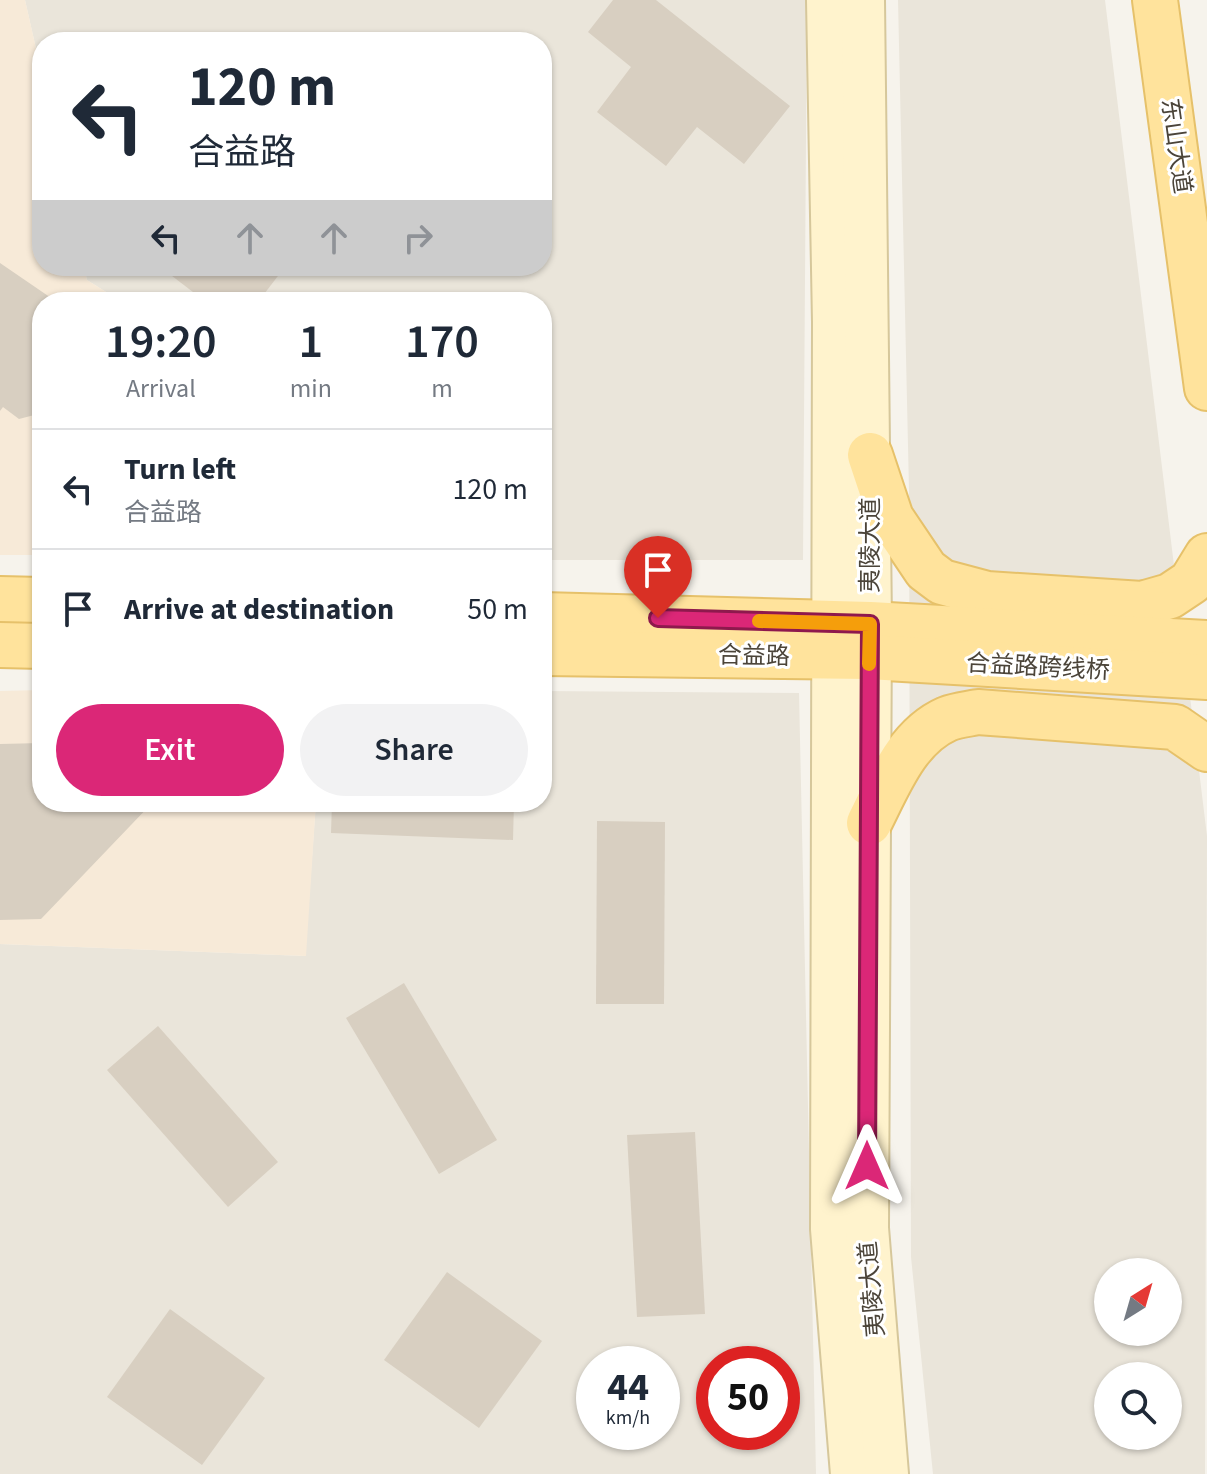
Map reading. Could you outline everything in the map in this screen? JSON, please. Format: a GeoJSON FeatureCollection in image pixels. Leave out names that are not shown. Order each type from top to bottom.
{"type":"FeatureCollection","features":[{"type":"Feature","properties":{"kind":"main road","name":"夷陵大道"},"geometry":{"type":"LineString","coordinates":[[828,0],[834,322],[851,641],[869,823],[867,1228],[887,1474]]}},
{"type":"Feature","properties":{"kind":"main road","name":"夷陵大道"},"geometry":{"type":"LineString","coordinates":[[852,1474],[832,1229],[851,641],[870,455],[863,0]]}},
{"type":"Feature","properties":{"kind":"main road","name":"东山大道"},"geometry":{"type":"LineString","coordinates":[[1155,0],[1207,388]]}},
{"type":"Feature","properties":{"kind":"main road"},"geometry":{"type":"LineString","coordinates":[[870,455],[891,518],[926,570],[942,582],[987,594],[1142,604],[1170,596],[1191,582],[1207,556]]}},
{"type":"Feature","properties":{"kind":"main road"},"geometry":{"type":"LineString","coordinates":[[0,599],[32,600]]}},
{"type":"Feature","properties":{"kind":"main road","name":"合益路"},"geometry":{"type":"LineString","coordinates":[[552,616],[851,641]]}},
{"type":"Feature","properties":{"kind":"main road","name":"合益路"},"geometry":{"type":"LineString","coordinates":[[552,653],[851,641]]}},
{"type":"Feature","properties":{"kind":"main road","name":"合益路跨线桥"},"geometry":{"type":"LineString","coordinates":[[851,641],[1207,643]]}},
{"type":"Feature","properties":{"kind":"main road","name":"合益路跨线桥"},"geometry":{"type":"LineString","coordinates":[[851,641],[1207,677]]}},
{"type":"Feature","properties":{"kind":"main road"},"geometry":{"type":"LineString","coordinates":[[0,645],[32,646]]}},
{"type":"Feature","properties":{"kind":"main road"},"geometry":{"type":"LineString","coordinates":[[869,823],[901,761],[924,736],[947,719],[978,712],[1175,727],[1207,749]]}},
{"type":"Feature","properties":{"kind":"shaded area"},"geometry":{"type":"Polygon","coordinates":[[[0,0],[25,0],[32,32],[32,276],[86,276],[87,280],[106,292],[32,292],[32,555],[0,555],[0,0]]]}},
{"type":"Feature","properties":{"kind":"shaded area"},"geometry":{"type":"Polygon","coordinates":[[[25,0],[807,0],[803,560],[552,560],[552,292],[106,292],[87,280],[86,276],[552,276],[552,32],[32,32],[25,0]]]}},
{"type":"Feature","properties":{"kind":"shaded area"},"geometry":{"type":"Polygon","coordinates":[[[898,0],[1105,0],[1207,836],[1205,1474],[933,1474],[911,1257],[909,490],[898,0]]]}},
{"type":"Feature","properties":{"kind":"shaded area"},"geometry":{"type":"Polygon","coordinates":[[[32,690],[32,812],[315,812],[306,956],[0,944],[0,691],[32,690]]]}},
{"type":"Feature","properties":{"kind":"shaded area"},"geometry":{"type":"Polygon","coordinates":[[[552,691],[799,693],[816,1474],[0,1474],[0,944],[305,956],[315,812],[552,812],[552,691]]]}},
{"type":"Feature","properties":{"kind":"building"},"geometry":{"type":"Polygon","coordinates":[[[613,0],[656,0],[790,106],[744,164],[697,127],[666,166],[597,112],[631,67],[588,32],[613,0]]]}},
{"type":"Feature","properties":{"kind":"building"},"geometry":{"type":"Polygon","coordinates":[[[0,263],[42,292],[32,292],[32,416],[19,419],[3,407],[0,411],[0,263]]]}},
{"type":"Feature","properties":{"kind":"building"},"geometry":{"type":"Polygon","coordinates":[[[172,276],[278,276],[266,292],[193,292],[172,276]]]}},
{"type":"Feature","properties":{"kind":"building"},"geometry":{"type":"Polygon","coordinates":[[[32,743],[32,812],[143,812],[41,919],[0,920],[0,744],[32,743]]]}},
{"type":"Feature","properties":{"kind":"building"},"geometry":{"type":"Polygon","coordinates":[[[332,812],[514,812],[513,840],[331,833],[332,812]]]}},
{"type":"Feature","properties":{"kind":"building"},"geometry":{"type":"Polygon","coordinates":[[[597,821],[665,822],[664,1004],[596,1004],[597,821]]]}},
{"type":"Feature","properties":{"kind":"building"},"geometry":{"type":"Polygon","coordinates":[[[404,983],[497,1140],[439,1174],[346,1018],[404,983]]]}},
{"type":"Feature","properties":{"kind":"building"},"geometry":{"type":"Polygon","coordinates":[[[158,1026],[278,1162],[228,1207],[107,1070],[158,1026]]]}},
{"type":"Feature","properties":{"kind":"building"},"geometry":{"type":"Polygon","coordinates":[[[695,1132],[705,1314],[637,1317],[627,1135],[695,1132]]]}},
{"type":"Feature","properties":{"kind":"building"},"geometry":{"type":"Polygon","coordinates":[[[447,1272],[542,1341],[479,1428],[384,1360],[447,1272]]]}},
{"type":"Feature","properties":{"kind":"building"},"geometry":{"type":"Polygon","coordinates":[[[170,1309],[265,1378],[202,1465],[107,1397],[170,1309]]]}},
{"type":"Feature","properties":{"kind":"slow traffic"},"geometry":{"type":"LineString","coordinates":[[759,621],[870,624],[869,664]]}},
{"type":"Feature","properties":{"kind":"route"},"geometry":{"type":"LineString","coordinates":[[658,618],[870,624],[867,1166]]}}]}
